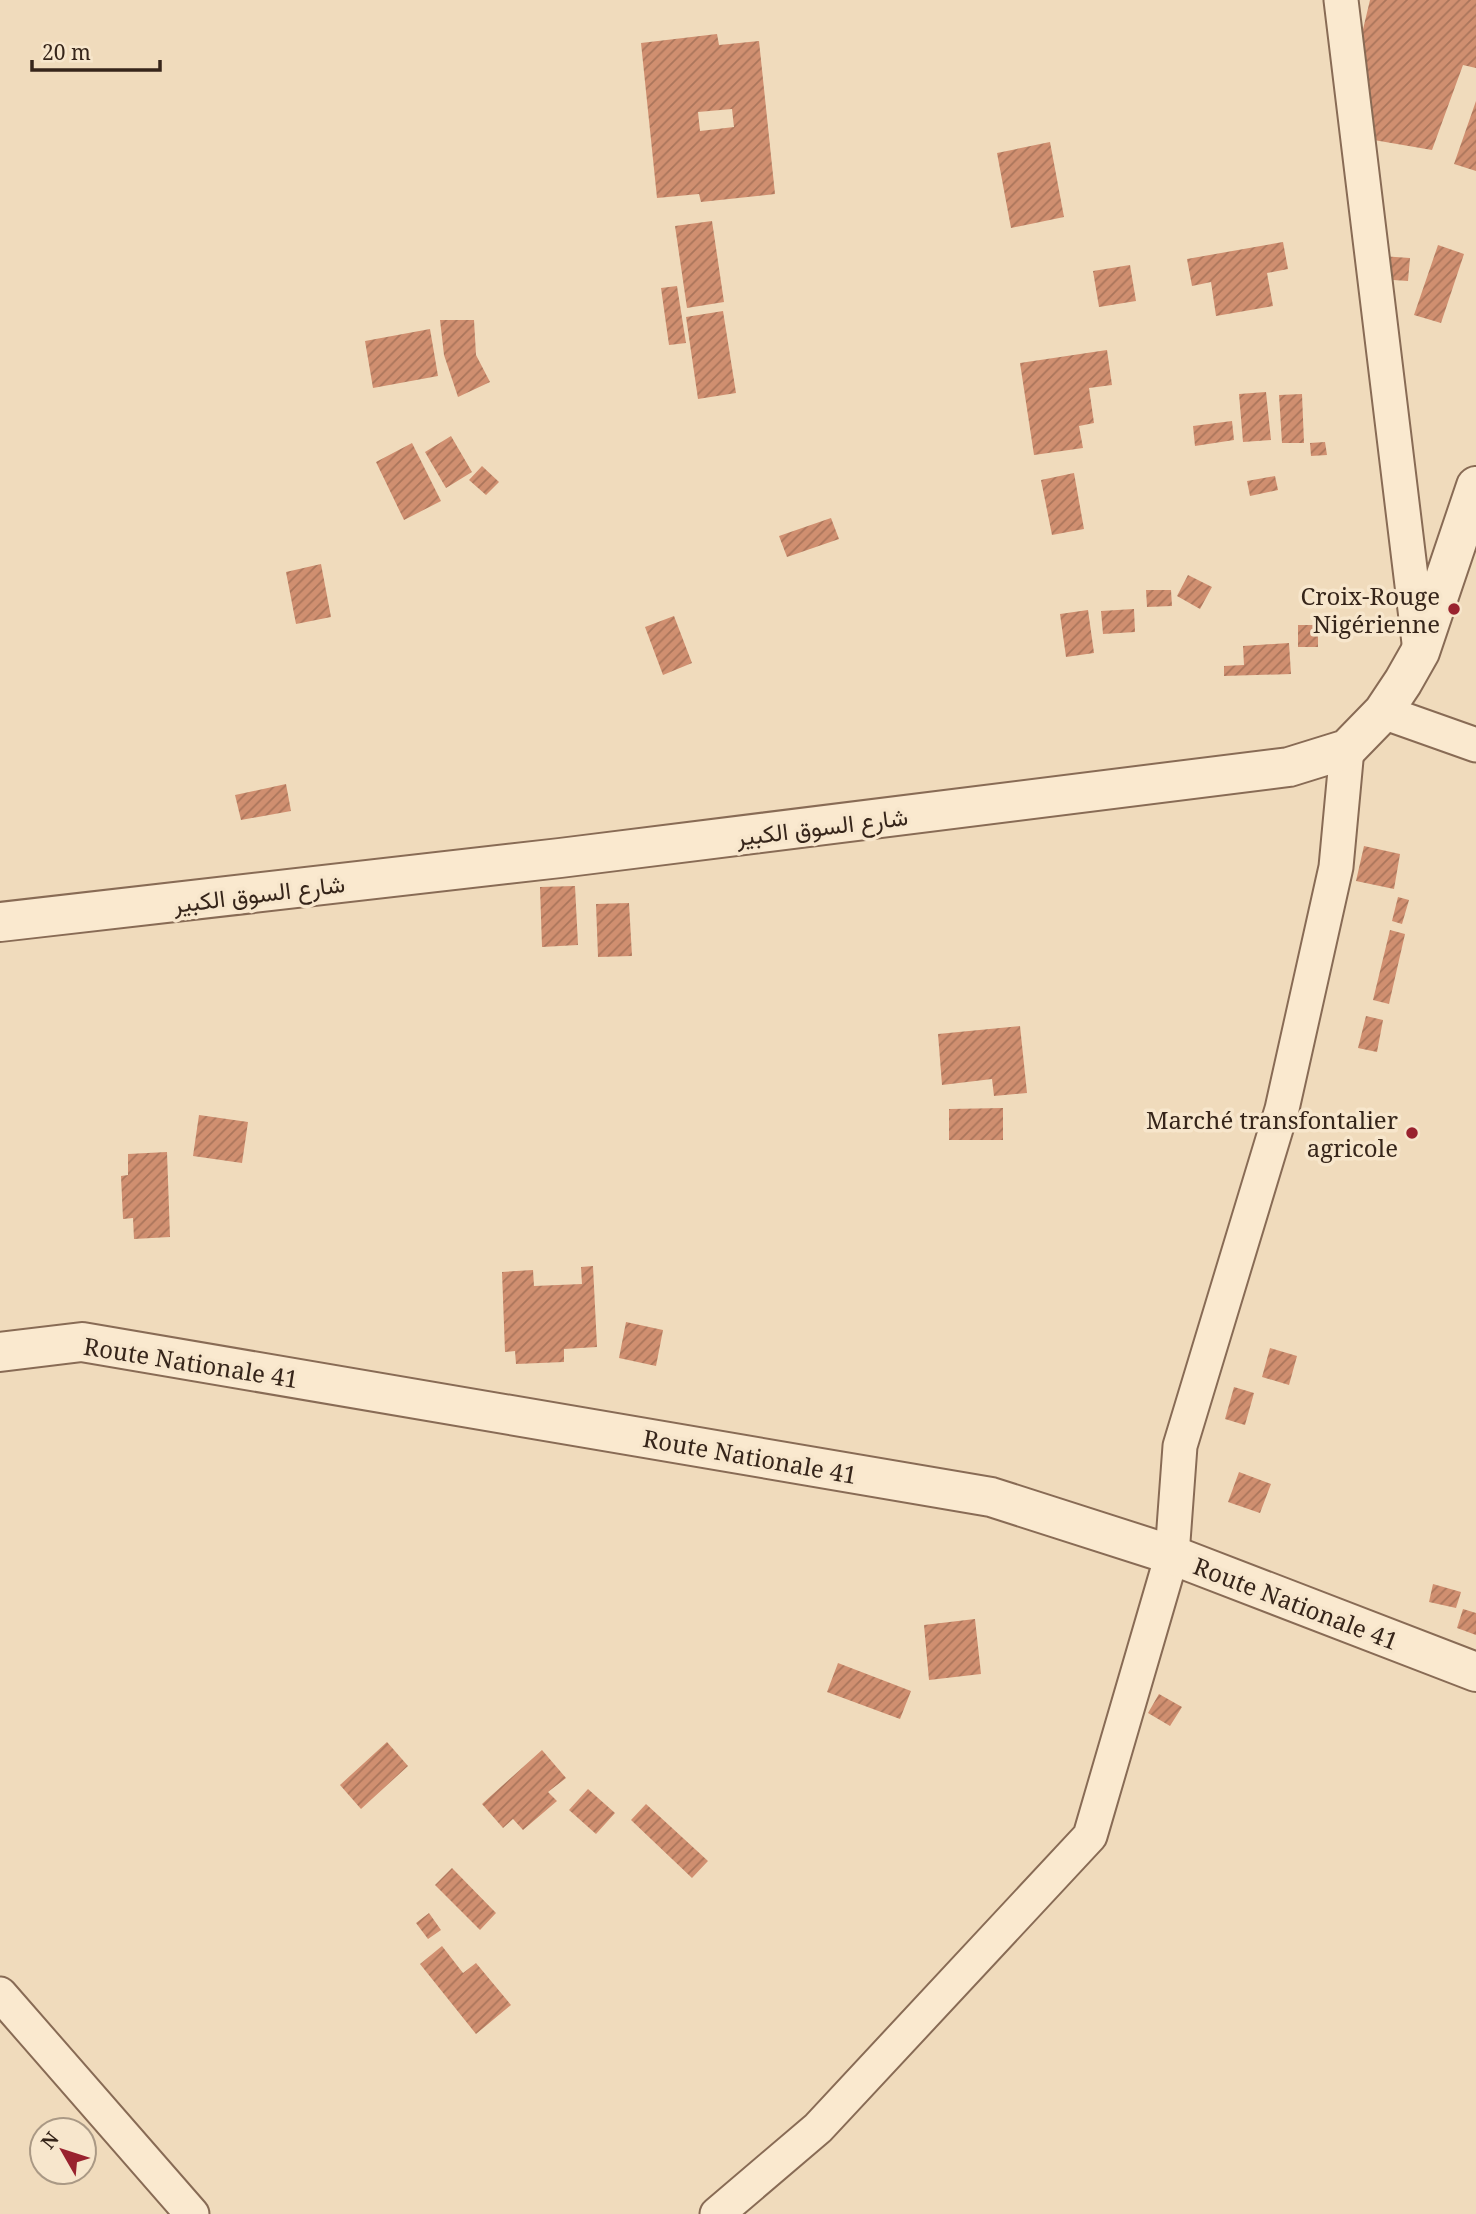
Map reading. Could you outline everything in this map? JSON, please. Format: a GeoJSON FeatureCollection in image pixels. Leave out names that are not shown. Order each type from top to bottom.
{"type":"FeatureCollection","features":[{"type":"Feature","properties":{"kind":"street"},"geometry":{"type":"LineString","coordinates":[[1341,0],[1420,652]]}},
{"type":"Feature","properties":{"kind":"street","name":"شارع السوق الكبير"},"geometry":{"type":"LineString","coordinates":[[0,922],[573,857],[1289,768],[1347,749],[1383,712],[1404,682],[1420,652],[1476,486]]}},
{"type":"Feature","properties":{"kind":"street"},"geometry":{"type":"LineString","coordinates":[[1383,712],[1476,745]]}},
{"type":"Feature","properties":{"kind":"street"},"geometry":{"type":"LineString","coordinates":[[717,2214],[818,2128],[1090,1836],[1172,1555],[1180,1446],[1282,1108],[1336,867],[1347,749]]}},
{"type":"Feature","properties":{"kind":"street","name":"Route Nationale 41"},"geometry":{"type":"LineString","coordinates":[[0,1352],[82,1342],[977,1495],[1172,1555],[1476,1672]]}},
{"type":"Feature","properties":{"kind":"street"},"geometry":{"type":"LineString","coordinates":[[0,1994],[192,2214]]}},
{"type":"Feature","properties":{"kind":"building"},"geometry":{"type":"Polygon","coordinates":[[[1370,0],[1476,0],[1476,68],[1463,65],[1432,150],[1368,139],[1360,42],[1370,0]]]}},
{"type":"Feature","properties":{"kind":"building"},"geometry":{"type":"Polygon","coordinates":[[[717,34],[719,45],[759,41],[775,194],[701,202],[699,194],[657,198],[641,43],[717,34]],[[732,109],[698,112],[700,131],[734,127],[732,109]]]}},
{"type":"Feature","properties":{"kind":"building"},"geometry":{"type":"Polygon","coordinates":[[[1476,101],[1476,171],[1454,164],[1476,101]]]}},
{"type":"Feature","properties":{"kind":"building"},"geometry":{"type":"Polygon","coordinates":[[[1050,142],[1064,217],[1011,228],[997,153],[1050,142]]]}},
{"type":"Feature","properties":{"kind":"building"},"geometry":{"type":"Polygon","coordinates":[[[712,221],[724,302],[687,308],[675,226],[712,221]]]}},
{"type":"Feature","properties":{"kind":"building"},"geometry":{"type":"Polygon","coordinates":[[[1283,242],[1288,269],[1267,273],[1273,306],[1216,316],[1211,282],[1192,286],[1187,259],[1283,242]]]}},
{"type":"Feature","properties":{"kind":"building"},"geometry":{"type":"Polygon","coordinates":[[[1438,245],[1464,254],[1441,323],[1414,315],[1438,245]]]}},
{"type":"Feature","properties":{"kind":"building"},"geometry":{"type":"Polygon","coordinates":[[[1381,256],[1410,258],[1408,281],[1379,279],[1381,256]]]}},
{"type":"Feature","properties":{"kind":"building"},"geometry":{"type":"Polygon","coordinates":[[[1130,265],[1136,301],[1099,307],[1093,271],[1130,265]]]}},
{"type":"Feature","properties":{"kind":"building"},"geometry":{"type":"Polygon","coordinates":[[[677,286],[686,343],[669,345],[661,288],[677,286]]]}},
{"type":"Feature","properties":{"kind":"building"},"geometry":{"type":"Polygon","coordinates":[[[723,311],[736,393],[698,399],[686,317],[723,311]]]}},
{"type":"Feature","properties":{"kind":"building"},"geometry":{"type":"Polygon","coordinates":[[[440,320],[474,320],[476,355],[490,382],[458,397],[444,355],[440,320]]]}},
{"type":"Feature","properties":{"kind":"building"},"geometry":{"type":"Polygon","coordinates":[[[430,329],[438,376],[373,388],[365,341],[430,329]]]}},
{"type":"Feature","properties":{"kind":"building"},"geometry":{"type":"Polygon","coordinates":[[[1107,350],[1112,385],[1089,388],[1094,423],[1079,426],[1083,448],[1034,455],[1020,363],[1107,350]]]}},
{"type":"Feature","properties":{"kind":"building"},"geometry":{"type":"Polygon","coordinates":[[[1266,392],[1271,440],[1243,442],[1239,394],[1266,392]]]}},
{"type":"Feature","properties":{"kind":"building"},"geometry":{"type":"Polygon","coordinates":[[[1302,394],[1304,443],[1282,443],[1279,395],[1302,394]]]}},
{"type":"Feature","properties":{"kind":"building"},"geometry":{"type":"Polygon","coordinates":[[[1232,421],[1234,440],[1195,446],[1193,426],[1232,421]]]}},
{"type":"Feature","properties":{"kind":"building"},"geometry":{"type":"Polygon","coordinates":[[[451,436],[472,472],[446,488],[425,452],[451,436]]]}},
{"type":"Feature","properties":{"kind":"building"},"geometry":{"type":"Polygon","coordinates":[[[1325,442],[1327,455],[1311,456],[1310,443],[1325,442]]]}},
{"type":"Feature","properties":{"kind":"building"},"geometry":{"type":"Polygon","coordinates":[[[412,443],[441,501],[404,520],[376,462],[412,443]]]}},
{"type":"Feature","properties":{"kind":"building"},"geometry":{"type":"Polygon","coordinates":[[[482,466],[499,482],[486,495],[469,480],[482,466]]]}},
{"type":"Feature","properties":{"kind":"building"},"geometry":{"type":"Polygon","coordinates":[[[1074,473],[1084,529],[1052,535],[1041,480],[1074,473]]]}},
{"type":"Feature","properties":{"kind":"building"},"geometry":{"type":"Polygon","coordinates":[[[1275,476],[1278,490],[1250,496],[1247,481],[1275,476]]]}},
{"type":"Feature","properties":{"kind":"building"},"geometry":{"type":"Polygon","coordinates":[[[831,518],[839,539],[787,557],[779,536],[831,518]]]}},
{"type":"Feature","properties":{"kind":"building"},"geometry":{"type":"Polygon","coordinates":[[[321,564],[331,617],[296,624],[286,572],[321,564]]]}},
{"type":"Feature","properties":{"kind":"building"},"geometry":{"type":"Polygon","coordinates":[[[1188,575],[1212,587],[1200,609],[1177,596],[1188,575]]]}},
{"type":"Feature","properties":{"kind":"building"},"geometry":{"type":"Polygon","coordinates":[[[1146,590],[1171,590],[1172,606],[1147,607],[1146,590]]]}},
{"type":"Feature","properties":{"kind":"building"},"geometry":{"type":"Polygon","coordinates":[[[1134,609],[1135,632],[1103,634],[1101,611],[1134,609]]]}},
{"type":"Feature","properties":{"kind":"building"},"geometry":{"type":"Polygon","coordinates":[[[1088,610],[1094,653],[1066,657],[1060,614],[1088,610]]]}},
{"type":"Feature","properties":{"kind":"building"},"geometry":{"type":"Polygon","coordinates":[[[674,616],[692,663],[663,675],[645,627],[674,616]]]}},
{"type":"Feature","properties":{"kind":"building"},"geometry":{"type":"Polygon","coordinates":[[[1298,625],[1318,625],[1318,647],[1298,647],[1298,625]]]}},
{"type":"Feature","properties":{"kind":"building"},"geometry":{"type":"Polygon","coordinates":[[[1289,643],[1291,674],[1224,676],[1224,666],[1244,665],[1243,646],[1289,643]]]}},
{"type":"Feature","properties":{"kind":"building"},"geometry":{"type":"Polygon","coordinates":[[[286,784],[291,811],[241,820],[235,795],[286,784]]]}},
{"type":"Feature","properties":{"kind":"building"},"geometry":{"type":"Polygon","coordinates":[[[1364,846],[1400,854],[1394,889],[1356,881],[1364,846]]]}},
{"type":"Feature","properties":{"kind":"building"},"geometry":{"type":"Polygon","coordinates":[[[575,886],[578,945],[542,947],[540,887],[575,886]]]}},
{"type":"Feature","properties":{"kind":"building"},"geometry":{"type":"Polygon","coordinates":[[[1398,897],[1409,900],[1402,924],[1392,921],[1398,897]]]}},
{"type":"Feature","properties":{"kind":"building"},"geometry":{"type":"Polygon","coordinates":[[[629,903],[632,956],[598,957],[596,904],[629,903]]]}},
{"type":"Feature","properties":{"kind":"building"},"geometry":{"type":"Polygon","coordinates":[[[1390,930],[1405,934],[1389,1004],[1373,1000],[1390,930]]]}},
{"type":"Feature","properties":{"kind":"building"},"geometry":{"type":"Polygon","coordinates":[[[1366,1016],[1383,1020],[1377,1052],[1358,1048],[1366,1016]]]}},
{"type":"Feature","properties":{"kind":"building"},"geometry":{"type":"Polygon","coordinates":[[[1020,1026],[1027,1093],[994,1096],[992,1079],[942,1085],[938,1034],[1020,1026]]]}},
{"type":"Feature","properties":{"kind":"building"},"geometry":{"type":"Polygon","coordinates":[[[1003,1108],[1003,1140],[949,1140],[949,1109],[1003,1108]]]}},
{"type":"Feature","properties":{"kind":"building"},"geometry":{"type":"Polygon","coordinates":[[[199,1115],[248,1122],[242,1163],[193,1156],[199,1115]]]}},
{"type":"Feature","properties":{"kind":"building"},"geometry":{"type":"Polygon","coordinates":[[[167,1152],[170,1237],[134,1239],[133,1218],[123,1219],[121,1176],[128,1175],[128,1154],[167,1152]]]}},
{"type":"Feature","properties":{"kind":"building"},"geometry":{"type":"Polygon","coordinates":[[[593,1266],[597,1347],[564,1349],[564,1362],[516,1364],[515,1351],[505,1352],[502,1272],[533,1270],[534,1286],[582,1284],[581,1267],[593,1266]]]}},
{"type":"Feature","properties":{"kind":"building"},"geometry":{"type":"Polygon","coordinates":[[[626,1322],[663,1330],[656,1366],[619,1358],[626,1322]]]}},
{"type":"Feature","properties":{"kind":"building"},"geometry":{"type":"Polygon","coordinates":[[[1270,1348],[1297,1356],[1289,1385],[1262,1377],[1270,1348]]]}},
{"type":"Feature","properties":{"kind":"building"},"geometry":{"type":"Polygon","coordinates":[[[1234,1387],[1254,1393],[1245,1425],[1225,1419],[1234,1387]]]}},
{"type":"Feature","properties":{"kind":"building"},"geometry":{"type":"Polygon","coordinates":[[[1239,1472],[1271,1484],[1260,1513],[1228,1502],[1239,1472]]]}},
{"type":"Feature","properties":{"kind":"building"},"geometry":{"type":"Polygon","coordinates":[[[1433,1584],[1461,1592],[1456,1608],[1429,1602],[1433,1584]]]}},
{"type":"Feature","properties":{"kind":"building"},"geometry":{"type":"Polygon","coordinates":[[[1463,1609],[1476,1613],[1476,1635],[1457,1628],[1463,1609]]]}},
{"type":"Feature","properties":{"kind":"building"},"geometry":{"type":"Polygon","coordinates":[[[975,1619],[981,1674],[929,1680],[924,1625],[975,1619]]]}},
{"type":"Feature","properties":{"kind":"building"},"geometry":{"type":"Polygon","coordinates":[[[838,1663],[911,1691],[900,1719],[827,1692],[838,1663]]]}},
{"type":"Feature","properties":{"kind":"building"},"geometry":{"type":"Polygon","coordinates":[[[1159,1694],[1182,1707],[1170,1726],[1148,1713],[1159,1694]]]}},
{"type":"Feature","properties":{"kind":"building"},"geometry":{"type":"Polygon","coordinates":[[[387,1742],[408,1766],[361,1809],[340,1785],[387,1742]]]}},
{"type":"Feature","properties":{"kind":"building"},"geometry":{"type":"Polygon","coordinates":[[[542,1750],[566,1778],[548,1792],[557,1801],[523,1830],[513,1819],[503,1828],[482,1804],[542,1750]]]}},
{"type":"Feature","properties":{"kind":"building"},"geometry":{"type":"Polygon","coordinates":[[[588,1789],[615,1813],[596,1834],[569,1810],[588,1789]]]}},
{"type":"Feature","properties":{"kind":"building"},"geometry":{"type":"Polygon","coordinates":[[[646,1804],[708,1861],[692,1878],[631,1820],[646,1804]]]}},
{"type":"Feature","properties":{"kind":"building"},"geometry":{"type":"Polygon","coordinates":[[[452,1868],[496,1913],[480,1930],[435,1885],[452,1868]]]}},
{"type":"Feature","properties":{"kind":"building"},"geometry":{"type":"Polygon","coordinates":[[[429,1913],[441,1930],[428,1939],[416,1923],[429,1913]]]}},
{"type":"Feature","properties":{"kind":"building"},"geometry":{"type":"Polygon","coordinates":[[[442,1946],[463,1973],[476,1963],[511,2005],[476,2034],[420,1964],[442,1946]]]}},
{"type":"Feature","properties":{"kind":"place","name":"Croix-Rouge Nigérienne"},"geometry":{"type":"Point","coordinates":[1454,609]}},
{"type":"Feature","properties":{"kind":"place","name":"Marché transfontalier agricole"},"geometry":{"type":"Point","coordinates":[1412,1133]}}]}
